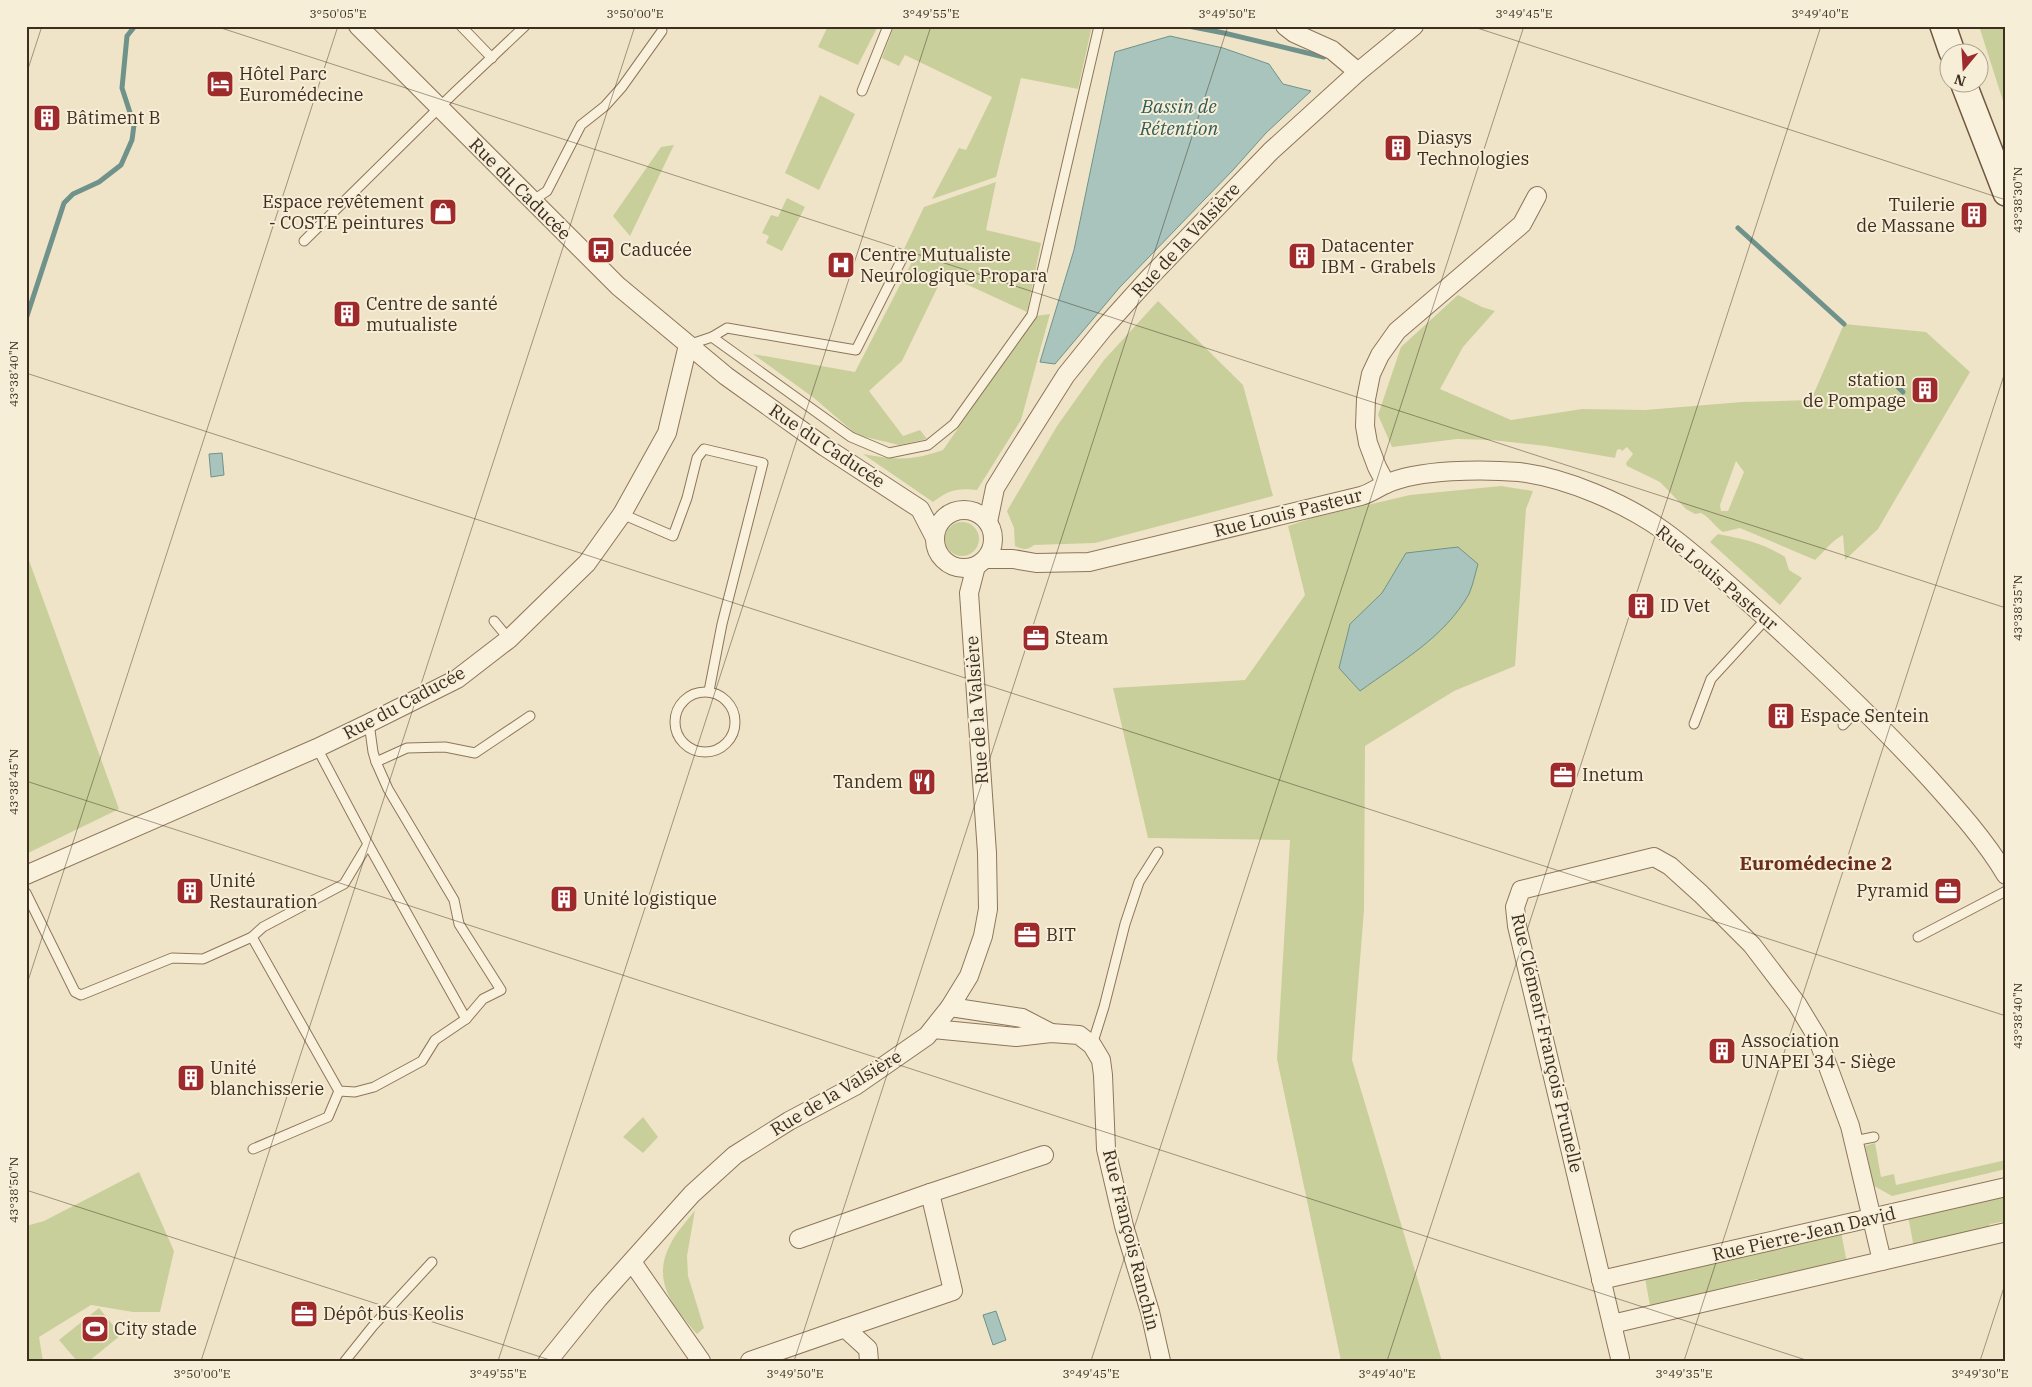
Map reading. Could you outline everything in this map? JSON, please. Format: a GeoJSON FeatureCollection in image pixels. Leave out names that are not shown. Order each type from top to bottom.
{"type":"FeatureCollection","features":[{"type":"Feature","properties":{"kind":"main road"},"geometry":{"type":"LineString","coordinates":[[1943,26],[1949,42]]}},
{"type":"Feature","properties":{"kind":"main road"},"geometry":{"type":"LineString","coordinates":[[1966,92],[2006,193]]}},
{"type":"Feature","properties":{"kind":"street","name":"Rue du Caducée"},"geometry":{"type":"LineString","coordinates":[[358,26],[618,286],[726,376],[824,447],[920,509],[959,512]]}},
{"type":"Feature","properties":{"kind":"street"},"geometry":{"type":"LineString","coordinates":[[1285,26],[1294,33],[1332,50],[1358,72]]}},
{"type":"Feature","properties":{"kind":"street","name":"Rue de la Valsière"},"geometry":{"type":"LineString","coordinates":[[990,526],[996,488],[1066,374],[1104,328],[1148,279],[1271,151],[1358,72],[1414,26]]}},
{"type":"Feature","properties":{"kind":"street"},"geometry":{"type":"LineString","coordinates":[[1386,484],[1376,467],[1368,443],[1365,426],[1366,399],[1371,374],[1380,355],[1396,331],[1522,224],[1537,196]]}},
{"type":"Feature","properties":{"kind":"street","name":"Rue du Caducée"},"geometry":{"type":"LineString","coordinates":[[26,875],[317,748],[369,723],[457,679],[509,638],[587,563],[622,514],[667,433],[688,345]]}},
{"type":"Feature","properties":{"kind":"street","name":"Rue Louis Pasteur"},"geometry":{"type":"LineString","coordinates":[[981,562],[1014,559],[1036,563],[1089,562],[1361,496],[1373,492],[1386,484],[1422,475],[1471,470],[1520,472],[1556,480],[1592,493],[1634,512],[1664,531],[1702,561],[1893,738],[1990,849],[2006,875]]}},
{"type":"Feature","properties":{"kind":"street","name":"Rue de la Valsière"},"geometry":{"type":"LineString","coordinates":[[959,512],[996,488]]}},
{"type":"Feature","properties":{"kind":"street","name":"Rue du Caducée"},"geometry":{"type":"LineString","coordinates":[[920,509],[935,538]]}},
{"type":"Feature","properties":{"kind":"street"},"geometry":{"type":"LineString","coordinates":[[990,526],[993,545],[981,562],[959,568],[951,565],[939,554],[935,538],[940,523],[959,512],[975,512],[990,526],[1014,559]]}},
{"type":"Feature","properties":{"kind":"street","name":"Rue de la Valsière"},"geometry":{"type":"LineString","coordinates":[[548,1361],[598,1299],[692,1194],[735,1155],[789,1121],[855,1086],[908,1050],[933,1029],[950,1008],[969,976],[983,936],[988,909],[969,592],[981,562]]}},
{"type":"Feature","properties":{"kind":"street","name":"Rue de la Valsière"},"geometry":{"type":"LineString","coordinates":[[951,565],[969,592]]}},
{"type":"Feature","properties":{"kind":"street","name":"Rue Clément-François Prunelle"},"geometry":{"type":"LineString","coordinates":[[1620,1358],[1517,926],[1515,907],[1521,890],[1654,857],[1670,866],[1752,945],[1797,1004],[1817,1037],[1850,1126],[1882,1261]]}},
{"type":"Feature","properties":{"kind":"street"},"geometry":{"type":"LineString","coordinates":[[950,1008],[1022,1018],[1051,1033]]}},
{"type":"Feature","properties":{"kind":"street"},"geometry":{"type":"LineString","coordinates":[[933,1029],[1016,1037],[1051,1033],[1079,1035],[1092,1046]]}},
{"type":"Feature","properties":{"kind":"street","name":"Rue François Ranchin"},"geometry":{"type":"LineString","coordinates":[[1092,1046],[1101,1060],[1106,1149],[1124,1226],[1150,1312],[1161,1361]]}},
{"type":"Feature","properties":{"kind":"street"},"geometry":{"type":"LineString","coordinates":[[799,1239],[1044,1154]]}},
{"type":"Feature","properties":{"kind":"street","name":"Rue Pierre-Jean David"},"geometry":{"type":"LineString","coordinates":[[1601,1280],[2006,1187]]}},
{"type":"Feature","properties":{"kind":"street"},"geometry":{"type":"LineString","coordinates":[[750,1361],[953,1291],[930,1193]]}},
{"type":"Feature","properties":{"kind":"street"},"geometry":{"type":"LineString","coordinates":[[1612,1324],[2006,1232]]}},
{"type":"Feature","properties":{"kind":"street"},"geometry":{"type":"LineString","coordinates":[[632,1262],[701,1361]]}},
{"type":"Feature","properties":{"kind":"street"},"geometry":{"type":"LineString","coordinates":[[845,1328],[868,1349],[869,1361]]}},
{"type":"Feature","properties":{"kind":"lane"},"geometry":{"type":"LineString","coordinates":[[460,26],[492,58]]}},
{"type":"Feature","properties":{"kind":"lane"},"geometry":{"type":"LineString","coordinates":[[304,241],[525,26]]}},
{"type":"Feature","properties":{"kind":"lane"},"geometry":{"type":"LineString","coordinates":[[862,92],[888,26]]}},
{"type":"Feature","properties":{"kind":"lane"},"geometry":{"type":"LineString","coordinates":[[712,337],[852,437],[890,453],[928,445],[954,424],[1032,315],[1099,26]]}},
{"type":"Feature","properties":{"kind":"lane"},"geometry":{"type":"LineString","coordinates":[[532,201],[547,191],[581,126],[605,106],[622,87],[662,31]]}},
{"type":"Feature","properties":{"kind":"lane"},"geometry":{"type":"LineString","coordinates":[[688,345],[712,337],[728,328],[856,350],[904,254]]}},
{"type":"Feature","properties":{"kind":"lane"},"geometry":{"type":"LineString","coordinates":[[622,514],[672,536],[687,498],[697,458],[704,450],[763,464],[722,624],[709,691]]}},
{"type":"Feature","properties":{"kind":"lane"},"geometry":{"type":"LineString","coordinates":[[1694,724],[1711,679],[1766,619]]}},
{"type":"Feature","properties":{"kind":"lane"},"geometry":{"type":"LineString","coordinates":[[494,621],[509,638]]}},
{"type":"Feature","properties":{"kind":"lane"},"geometry":{"type":"LineString","coordinates":[[709,691],[718,694],[732,706],[736,724],[729,741],[715,751],[706,752],[698,751],[683,742],[676,727],[675,718],[683,700],[691,695],[709,691]]}},
{"type":"Feature","properties":{"kind":"lane"},"geometry":{"type":"LineString","coordinates":[[1843,725],[1860,707]]}},
{"type":"Feature","properties":{"kind":"lane"},"geometry":{"type":"LineString","coordinates":[[376,762],[407,748],[445,747],[474,753],[530,716]]}},
{"type":"Feature","properties":{"kind":"lane"},"geometry":{"type":"LineString","coordinates":[[339,1091],[356,1092],[374,1087],[422,1061],[435,1040],[466,1018],[482,999],[501,990],[459,924],[454,900],[388,790],[373,752],[369,723]]}},
{"type":"Feature","properties":{"kind":"lane"},"geometry":{"type":"LineString","coordinates":[[317,748],[368,844],[466,1018]]}},
{"type":"Feature","properties":{"kind":"lane"},"geometry":{"type":"LineString","coordinates":[[26,893],[75,992],[82,995],[172,958],[203,959],[252,937],[263,927],[344,884],[368,844]]}},
{"type":"Feature","properties":{"kind":"lane"},"geometry":{"type":"LineString","coordinates":[[1092,1046],[1139,882],[1158,852]]}},
{"type":"Feature","properties":{"kind":"lane"},"geometry":{"type":"LineString","coordinates":[[1918,937],[2006,890]]}},
{"type":"Feature","properties":{"kind":"lane"},"geometry":{"type":"LineString","coordinates":[[252,937],[339,1091]]}},
{"type":"Feature","properties":{"kind":"lane"},"geometry":{"type":"LineString","coordinates":[[253,1149],[328,1117],[339,1091]]}},
{"type":"Feature","properties":{"kind":"lane"},"geometry":{"type":"LineString","coordinates":[[1854,1141],[1874,1136]]}},
{"type":"Feature","properties":{"kind":"lane"},"geometry":{"type":"LineString","coordinates":[[345,1361],[373,1326],[432,1262]]}},
{"type":"Feature","properties":{"kind":"green space"},"geometry":{"type":"Polygon","coordinates":[[[828,26],[878,26],[858,65],[818,47],[828,26]]]}},
{"type":"Feature","properties":{"kind":"green space"},"geometry":{"type":"Polygon","coordinates":[[[894,26],[1092,26],[1078,89],[1021,78],[996,177],[932,199],[959,148],[966,150],[992,97],[905,55],[899,66],[882,58],[894,26]]]}},
{"type":"Feature","properties":{"kind":"green space"},"geometry":{"type":"Polygon","coordinates":[[[1979,26],[2006,26],[2006,108],[1990,60],[1990,42],[1984,42],[1979,26]]]}},
{"type":"Feature","properties":{"kind":"green space"},"geometry":{"type":"Polygon","coordinates":[[[820,95],[855,114],[819,190],[785,173],[820,95]]]}},
{"type":"Feature","properties":{"kind":"green space"},"geometry":{"type":"Polygon","coordinates":[[[674,145],[630,236],[613,216],[661,147],[674,145]]]}},
{"type":"Feature","properties":{"kind":"green space"},"geometry":{"type":"Polygon","coordinates":[[[996,182],[986,230],[1041,243],[1027,312],[944,274],[902,361],[869,391],[903,436],[920,430],[927,439],[899,445],[857,435],[814,398],[753,354],[855,372],[916,254],[904,249],[924,207],[996,182]]]}},
{"type":"Feature","properties":{"kind":"green space"},"geometry":{"type":"Polygon","coordinates":[[[787,198],[805,207],[782,251],[766,243],[769,236],[762,233],[771,215],[778,217],[787,198]]]}},
{"type":"Feature","properties":{"kind":"green space"},"geometry":{"type":"Polygon","coordinates":[[[1458,295],[1495,311],[1463,347],[1440,389],[1511,420],[1582,409],[1645,410],[1742,402],[1811,400],[1844,324],[1926,332],[1970,372],[1878,529],[1845,560],[1843,535],[1815,560],[1740,528],[1723,532],[1701,513],[1695,514],[1686,509],[1660,482],[1627,466],[1626,463],[1633,454],[1627,447],[1622,451],[1620,449],[1617,450],[1615,458],[1546,446],[1491,440],[1457,439],[1392,447],[1378,415],[1401,347],[1458,295]],[[1736,461],[1720,505],[1721,511],[1728,511],[1744,472],[1736,461]]]}},
{"type":"Feature","properties":{"kind":"green space"},"geometry":{"type":"Polygon","coordinates":[[[1158,301],[1243,385],[1273,496],[1095,543],[1034,545],[1024,549],[1015,546],[1014,528],[1007,511],[1057,426],[1104,360],[1158,301]]]}},
{"type":"Feature","properties":{"kind":"green space"},"geometry":{"type":"Polygon","coordinates":[[[1050,314],[1021,420],[977,490],[964,489],[954,491],[933,502],[863,454],[913,458],[943,450],[1036,316],[1050,314]]]}},
{"type":"Feature","properties":{"kind":"green space"},"geometry":{"type":"Polygon","coordinates":[[[1501,486],[1533,491],[1526,509],[1515,666],[1454,691],[1365,746],[1364,910],[1352,1060],[1442,1361],[1341,1361],[1277,1059],[1290,840],[1148,838],[1113,688],[1245,680],[1305,595],[1288,526],[1312,518],[1410,495],[1501,486]]]}},
{"type":"Feature","properties":{"kind":"green space"},"geometry":{"type":"Polygon","coordinates":[[[962,522],[969,523],[974,527],[978,532],[978,546],[974,551],[969,555],[962,556],[955,555],[950,551],[946,546],[945,539],[946,532],[950,527],[955,523],[962,522]]]}},
{"type":"Feature","properties":{"kind":"green space"},"geometry":{"type":"Polygon","coordinates":[[[1718,534],[1753,542],[1777,552],[1785,557],[1789,570],[1802,578],[1780,605],[1710,542],[1718,534]]]}},
{"type":"Feature","properties":{"kind":"green space"},"geometry":{"type":"Polygon","coordinates":[[[26,552],[119,809],[26,854],[26,552]]]}},
{"type":"Feature","properties":{"kind":"green space"},"geometry":{"type":"Polygon","coordinates":[[[643,1117],[658,1137],[643,1153],[623,1137],[643,1117]]]}},
{"type":"Feature","properties":{"kind":"green space"},"geometry":{"type":"Polygon","coordinates":[[[1875,1143],[1881,1177],[1894,1174],[1896,1185],[2006,1160],[2006,1169],[1892,1196],[1874,1186],[1865,1146],[1875,1143]]]}},
{"type":"Feature","properties":{"kind":"green space"},"geometry":{"type":"Polygon","coordinates":[[[139,1172],[174,1251],[160,1312],[133,1312],[91,1305],[39,1337],[43,1361],[26,1361],[26,1226],[44,1221],[139,1172]]]}},
{"type":"Feature","properties":{"kind":"green space"},"geometry":{"type":"Polygon","coordinates":[[[2006,1193],[2006,1221],[1990,1224],[1985,1231],[1914,1248],[1908,1216],[2006,1193]]]}},
{"type":"Feature","properties":{"kind":"green space"},"geometry":{"type":"Polygon","coordinates":[[[695,1210],[687,1256],[688,1276],[704,1328],[697,1334],[672,1302],[664,1280],[663,1268],[672,1241],[695,1210]]]}},
{"type":"Feature","properties":{"kind":"green space"},"geometry":{"type":"Polygon","coordinates":[[[1841,1232],[1847,1263],[1764,1283],[1757,1279],[1741,1283],[1736,1290],[1651,1311],[1645,1278],[1841,1232]]]}},
{"type":"Feature","properties":{"kind":"green space","name":"City stade"},"geometry":{"type":"Polygon","coordinates":[[[99,1308],[121,1335],[89,1361],[77,1361],[59,1340],[99,1308]]]}},
{"type":"Feature","properties":{"kind":"water","name":"Bassin de Rétention"},"geometry":{"type":"Polygon","coordinates":[[[1170,36],[1223,48],[1269,64],[1283,84],[1311,91],[1266,133],[1233,170],[1120,287],[1055,364],[1040,362],[1074,250],[1115,52],[1170,36]]]}},
{"type":"Feature","properties":{"kind":"water"},"geometry":{"type":"Polygon","coordinates":[[[222,453],[224,475],[211,477],[209,454],[222,453]]]}},
{"type":"Feature","properties":{"kind":"water"},"geometry":{"type":"Polygon","coordinates":[[[1458,547],[1478,564],[1469,594],[1459,610],[1447,624],[1420,648],[1360,691],[1339,668],[1350,624],[1382,593],[1406,553],[1458,547]]]}},
{"type":"Feature","properties":{"kind":"water"},"geometry":{"type":"Polygon","coordinates":[[[996,1311],[1006,1340],[993,1345],[983,1315],[996,1311]]]}},
{"type":"Feature","properties":{"kind":"waterway"},"geometry":{"type":"LineString","coordinates":[[26,319],[64,203],[73,194],[99,182],[121,165],[132,140],[134,125],[122,88],[127,36],[135,26]]}},
{"type":"Feature","properties":{"kind":"waterway"},"geometry":{"type":"LineString","coordinates":[[1188,26],[1324,57]]}},
{"type":"Feature","properties":{"kind":"waterway"},"geometry":{"type":"LineString","coordinates":[[1738,228],[1844,324]]}},
{"type":"Feature","properties":{"kind":"waterway"},"geometry":{"type":"LineString","coordinates":[[1889,378],[1903,392]]}},
{"type":"Feature","properties":{"kind":"place","name":"Hôtel Parc Euromédecine"},"geometry":{"type":"Point","coordinates":[220,84]}},
{"type":"Feature","properties":{"kind":"place","name":"Bâtiment B"},"geometry":{"type":"Point","coordinates":[47,118]}},
{"type":"Feature","properties":{"kind":"place","name":"Diasys Technologies"},"geometry":{"type":"Point","coordinates":[1398,148]}},
{"type":"Feature","properties":{"kind":"place","name":"Espace revêtement - COSTE peintures"},"geometry":{"type":"Point","coordinates":[443,212]}},
{"type":"Feature","properties":{"kind":"place","name":"Tuilerie de Massane"},"geometry":{"type":"Point","coordinates":[1974,215]}},
{"type":"Feature","properties":{"kind":"place","name":"Caducée"},"geometry":{"type":"Point","coordinates":[601,250]}},
{"type":"Feature","properties":{"kind":"place","name":"Datacenter IBM - Grabels"},"geometry":{"type":"Point","coordinates":[1302,256]}},
{"type":"Feature","properties":{"kind":"place","name":"Centre Mutualiste Neurologique Propara"},"geometry":{"type":"Point","coordinates":[841,265]}},
{"type":"Feature","properties":{"kind":"place","name":"Centre de santé mutualiste"},"geometry":{"type":"Point","coordinates":[347,314]}},
{"type":"Feature","properties":{"kind":"place","name":"station de Pompage"},"geometry":{"type":"Point","coordinates":[1925,390]}},
{"type":"Feature","properties":{"kind":"place","name":"ID Vet"},"geometry":{"type":"Point","coordinates":[1641,606]}},
{"type":"Feature","properties":{"kind":"place","name":"Steam"},"geometry":{"type":"Point","coordinates":[1036,638]}},
{"type":"Feature","properties":{"kind":"place","name":"Espace Sentein"},"geometry":{"type":"Point","coordinates":[1781,716]}},
{"type":"Feature","properties":{"kind":"place","name":"Inetum"},"geometry":{"type":"Point","coordinates":[1563,775]}},
{"type":"Feature","properties":{"kind":"place","name":"Tandem"},"geometry":{"type":"Point","coordinates":[922,782]}},
{"type":"Feature","properties":{"kind":"place","name":"Unité Restauration"},"geometry":{"type":"Point","coordinates":[190,891]}},
{"type":"Feature","properties":{"kind":"place","name":"Pyramid"},"geometry":{"type":"Point","coordinates":[1948,891]}},
{"type":"Feature","properties":{"kind":"place","name":"Unité logistique"},"geometry":{"type":"Point","coordinates":[564,899]}},
{"type":"Feature","properties":{"kind":"place","name":"BIT"},"geometry":{"type":"Point","coordinates":[1027,935]}},
{"type":"Feature","properties":{"kind":"place","name":"Association UNAPEI 34 - Siège"},"geometry":{"type":"Point","coordinates":[1722,1051]}},
{"type":"Feature","properties":{"kind":"place","name":"Unité blanchisserie"},"geometry":{"type":"Point","coordinates":[191,1078]}},
{"type":"Feature","properties":{"kind":"place","name":"Dépôt bus Keolis"},"geometry":{"type":"Point","coordinates":[304,1314]}},
{"type":"Feature","properties":{"kind":"place","name":"City stade"},"geometry":{"type":"Point","coordinates":[95,1329]}},
{"type":"Feature","properties":{"kind":"district","name":"Euromédecine 2"},"geometry":{"type":"Point","coordinates":[1816,863]}}]}
